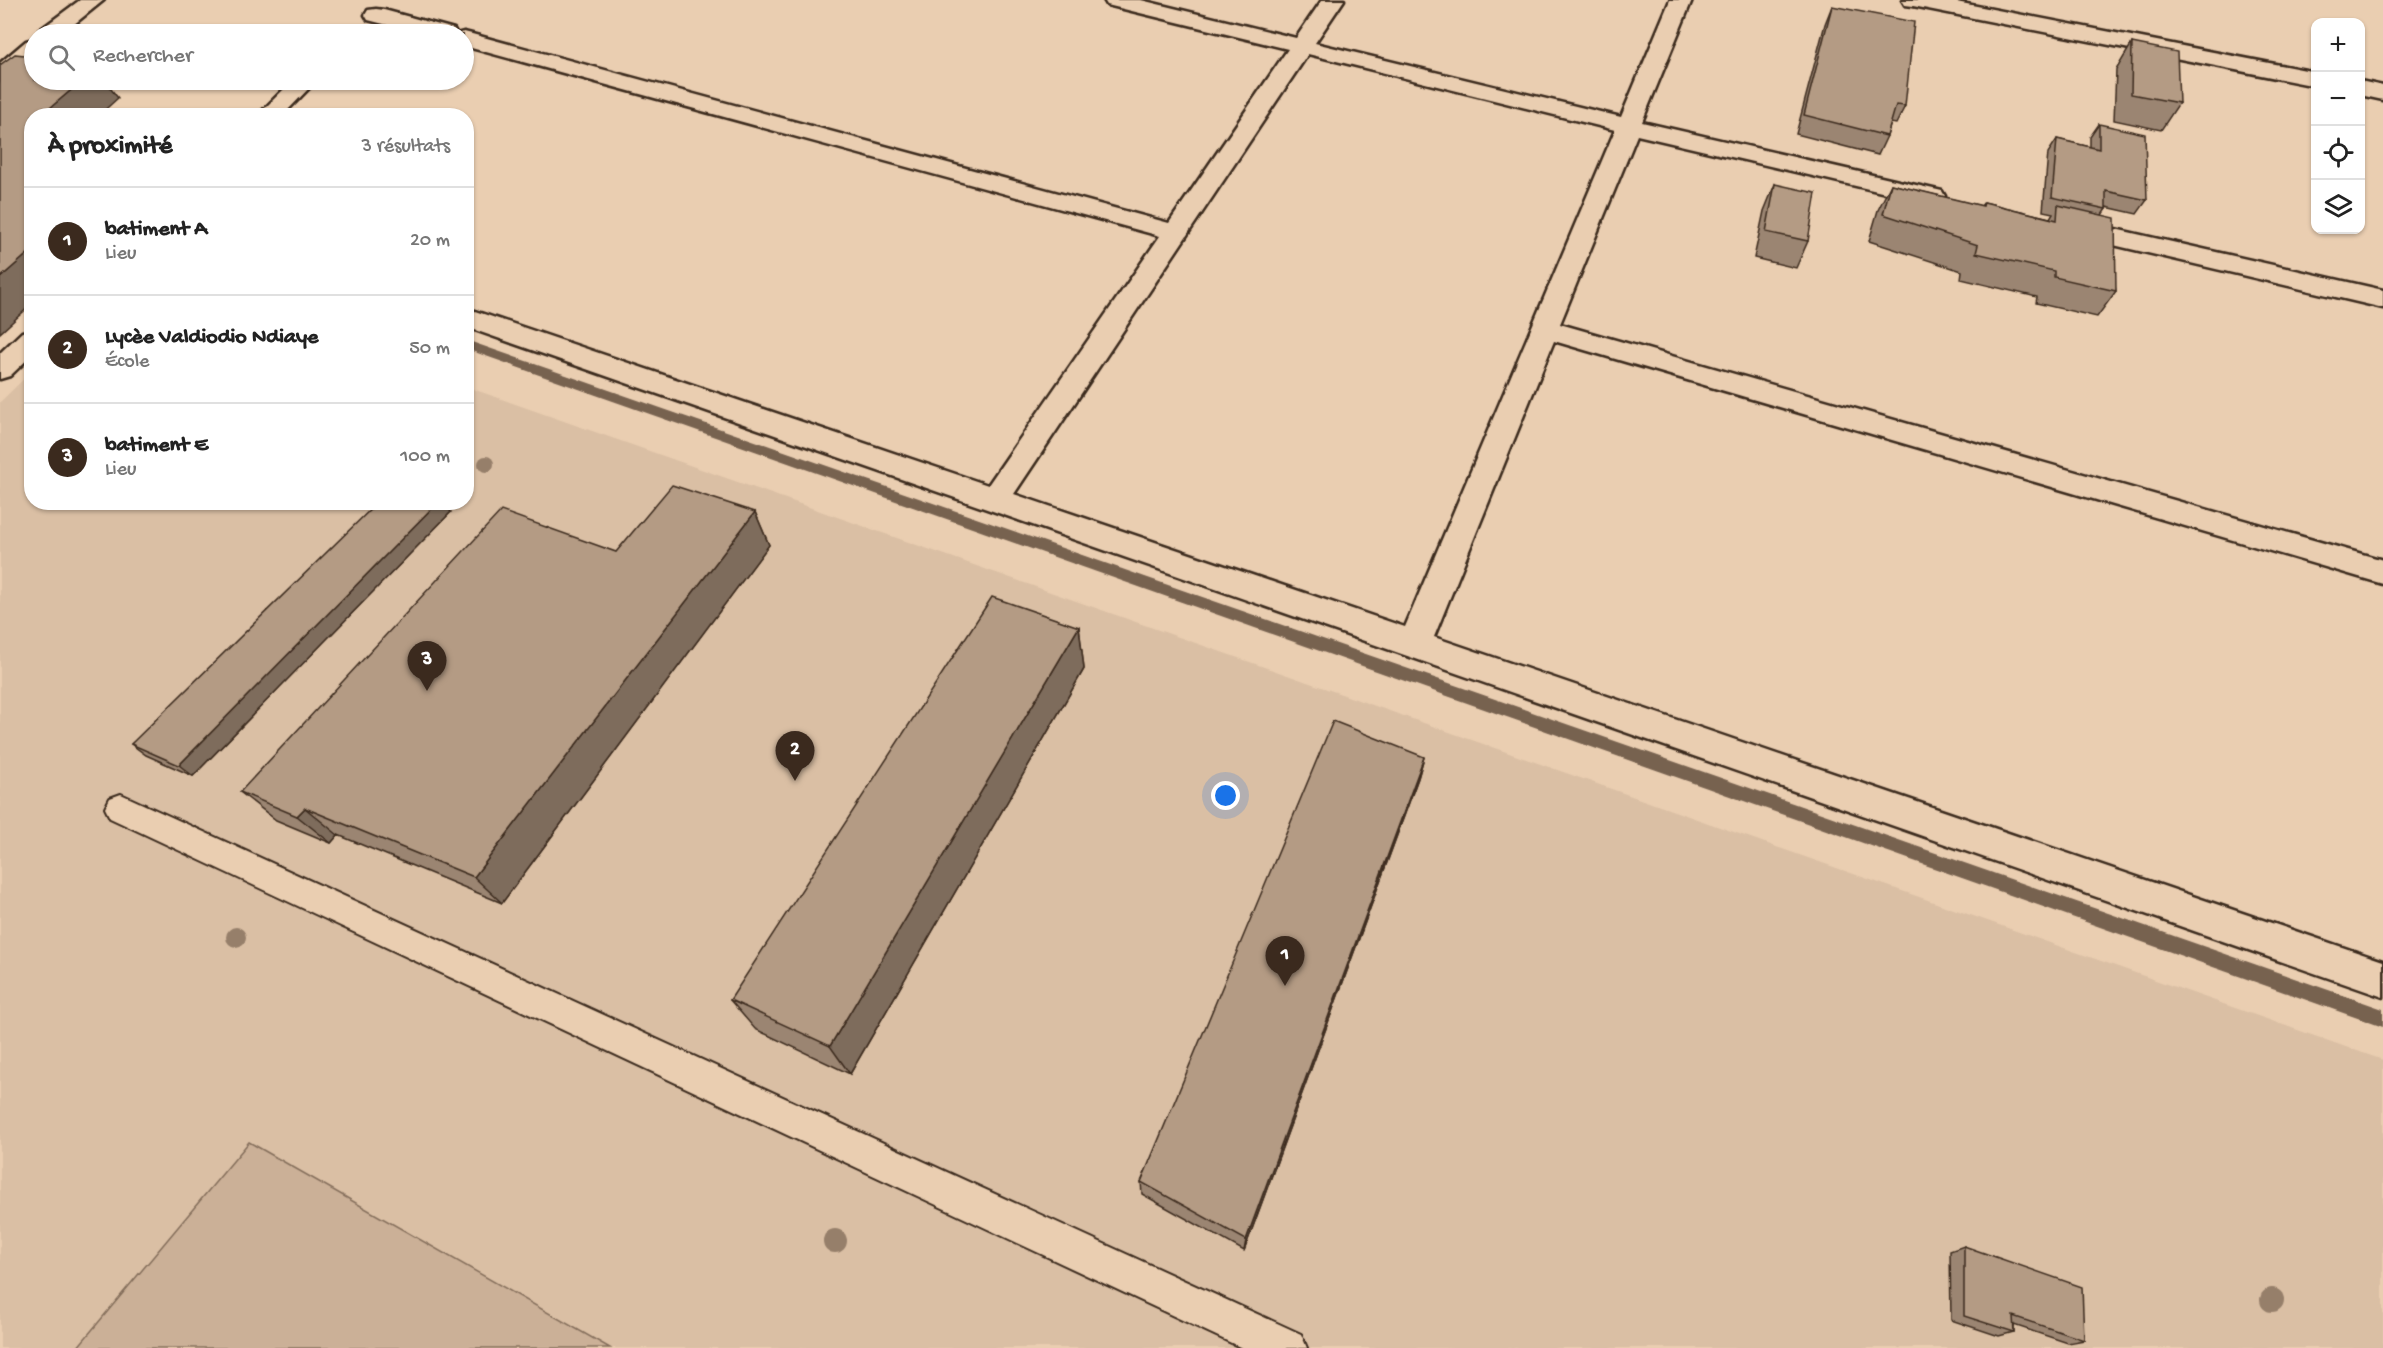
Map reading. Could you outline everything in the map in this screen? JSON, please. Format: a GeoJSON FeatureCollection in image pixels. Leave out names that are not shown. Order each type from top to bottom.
{"type":"FeatureCollection","features":[{"type":"Feature","properties":{"kind":"street"},"geometry":{"type":"LineString","coordinates":[[62,24],[93,0]]}},
{"type":"Feature","properties":{"kind":"street"},"geometry":{"type":"LineString","coordinates":[[382,24],[369,22],[392,0]]}},
{"type":"Feature","properties":{"kind":"street"},"geometry":{"type":"LineString","coordinates":[[1115,0],[1628,126],[1953,200]]}},
{"type":"Feature","properties":{"kind":"street"},"geometry":{"type":"LineString","coordinates":[[994,500],[1333,0]]}},
{"type":"Feature","properties":{"kind":"street"},"geometry":{"type":"LineString","coordinates":[[1415,643],[1681,0]]}},
{"type":"Feature","properties":{"kind":"street"},"geometry":{"type":"LineString","coordinates":[[1913,0],[2005,9],[2311,78]]}},
{"type":"Feature","properties":{"kind":"street"},"geometry":{"type":"LineString","coordinates":[[474,42],[1174,232]]}},
{"type":"Feature","properties":{"kind":"street"},"geometry":{"type":"LineString","coordinates":[[0,74],[24,54]]}},
{"type":"Feature","properties":{"kind":"street"},"geometry":{"type":"LineString","coordinates":[[2365,89],[2383,93]]}},
{"type":"Feature","properties":{"kind":"street"},"geometry":{"type":"LineString","coordinates":[[276,108],[295,90]]}},
{"type":"Feature","properties":{"kind":"street"},"geometry":{"type":"LineString","coordinates":[[2046,222],[2383,299]]}},
{"type":"Feature","properties":{"kind":"street"},"geometry":{"type":"LineString","coordinates":[[474,320],[2383,979]]}},
{"type":"Feature","properties":{"kind":"street"},"geometry":{"type":"LineString","coordinates":[[1546,329],[2383,572]]}},
{"type":"Feature","properties":{"kind":"street"},"geometry":{"type":"LineString","coordinates":[[0,369],[24,346]]}},
{"type":"Feature","properties":{"kind":"lane"},"geometry":{"type":"LineString","coordinates":[[121,808],[1287,1348]]}},
{"type":"Feature","properties":{"kind":"shaded area"},"geometry":{"type":"Polygon","coordinates":[[[24,379],[24,510],[474,510],[474,389],[2383,1060],[2383,1348],[0,1348],[0,402],[24,379]]]}},
{"type":"Feature","properties":{"kind":"shaded area"},"geometry":{"type":"Polygon","coordinates":[[[249,1142],[610,1348],[77,1348],[249,1142]]]}},
{"type":"Feature","properties":{"kind":"building"},"geometry":{"type":"Polygon","coordinates":[[[1832,6],[1914,22],[1905,106],[1896,105],[1887,136],[1804,115],[1832,6]]]}},
{"type":"Feature","properties":{"kind":"building"},"geometry":{"type":"Polygon","coordinates":[[[2132,43],[2177,52],[2179,103],[2131,94],[2132,43]]]}},
{"type":"Feature","properties":{"kind":"building"},"geometry":{"type":"Polygon","coordinates":[[[15,54],[24,55],[24,90],[71,90],[50,108],[24,108],[24,257],[0,278],[0,65],[15,54]]]}},
{"type":"Feature","properties":{"kind":"building"},"geometry":{"type":"Polygon","coordinates":[[[2099,124],[2145,134],[2147,200],[2106,191],[2106,209],[2052,197],[2057,139],[2099,149],[2099,124]]]}},
{"type":"Feature","properties":{"kind":"building"},"geometry":{"type":"Polygon","coordinates":[[[1775,184],[1816,193],[1808,241],[1766,232],[1775,184]]]}},
{"type":"Feature","properties":{"kind":"building"},"geometry":{"type":"Polygon","coordinates":[[[1891,184],[1983,206],[1984,202],[2057,220],[2058,205],[2115,218],[2116,291],[2054,277],[2054,271],[1976,253],[1978,245],[1883,214],[1891,184]]]}},
{"type":"Feature","properties":{"kind":"building"},"geometry":{"type":"Polygon","coordinates":[[[672,485],[755,512],[474,877],[305,808],[297,816],[240,792],[501,511],[616,552],[672,485]]]}},
{"type":"Feature","properties":{"kind":"building"},"geometry":{"type":"Polygon","coordinates":[[[370,510],[430,510],[179,765],[131,744],[370,510]]]}},
{"type":"Feature","properties":{"kind":"building"},"geometry":{"type":"Polygon","coordinates":[[[992,597],[1079,627],[830,1046],[730,1000],[992,597]]]}},
{"type":"Feature","properties":{"kind":"building"},"geometry":{"type":"Polygon","coordinates":[[[1333,721],[1424,757],[1246,1240],[1141,1182],[1333,721]]]}},
{"type":"Feature","properties":{"kind":"building"},"geometry":{"type":"Polygon","coordinates":[[[1964,1246],[2082,1287],[2084,1340],[2013,1316],[2014,1332],[1964,1316],[1964,1246]]]}},
{"type":"Feature","properties":{"kind":"waterway"},"geometry":{"type":"LineString","coordinates":[[474,347],[2383,1018]]}},
{"type":"Feature","properties":{"kind":"place","name":"batiment E"},"geometry":{"type":"Point","coordinates":[427,691]}},
{"type":"Feature","properties":{"kind":"place","name":"Lycèe Valdiodio Ndiaye"},"geometry":{"type":"Point","coordinates":[795,781]}},
{"type":"Feature","properties":{"kind":"place","name":"batiment A"},"geometry":{"type":"Point","coordinates":[1285,986]}}]}
